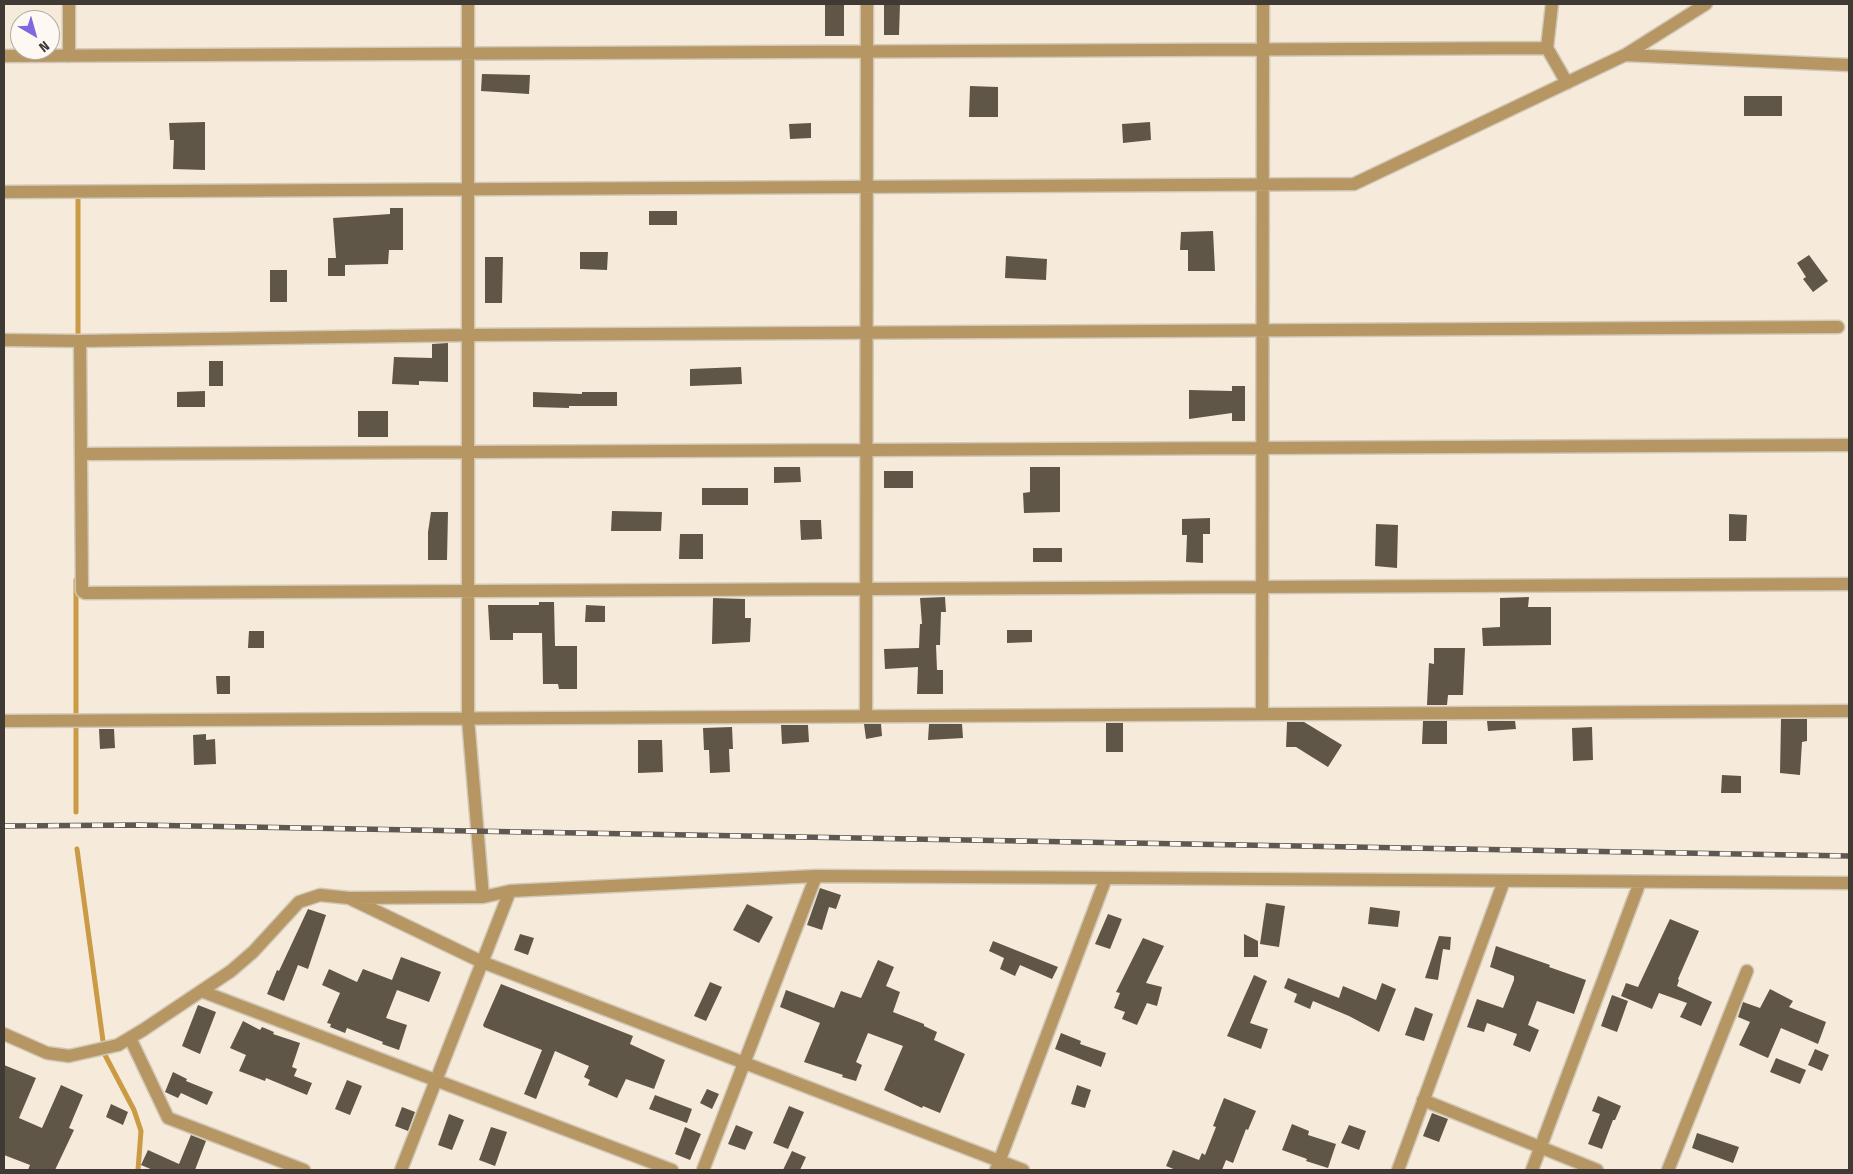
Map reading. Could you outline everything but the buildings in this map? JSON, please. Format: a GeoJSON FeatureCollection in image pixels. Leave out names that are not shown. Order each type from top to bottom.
{"type":"FeatureCollection","features":[{"type":"Feature","properties":{"kind":"street"},"geometry":{"type":"LineString","coordinates":[[69,4],[69,56]]}},
{"type":"Feature","properties":{"kind":"street"},"geometry":{"type":"LineString","coordinates":[[468,4],[468,719],[483,897]]}},
{"type":"Feature","properties":{"kind":"street"},"geometry":{"type":"LineString","coordinates":[[866,716],[867,4]]}},
{"type":"Feature","properties":{"kind":"street"},"geometry":{"type":"LineString","coordinates":[[1262,714],[1263,4]]}},
{"type":"Feature","properties":{"kind":"street"},"geometry":{"type":"LineString","coordinates":[[1552,4],[1547,48],[1567,83]]}},
{"type":"Feature","properties":{"kind":"street"},"geometry":{"type":"LineString","coordinates":[[4,192],[1354,184],[1625,55],[1706,4]]}},
{"type":"Feature","properties":{"kind":"street"},"geometry":{"type":"LineString","coordinates":[[4,56],[1547,48]]}},
{"type":"Feature","properties":{"kind":"street"},"geometry":{"type":"LineString","coordinates":[[1625,55],[1849,64]]}},
{"type":"Feature","properties":{"kind":"street"},"geometry":{"type":"LineString","coordinates":[[4,340],[80,341],[468,335],[1838,327]]}},
{"type":"Feature","properties":{"kind":"street"},"geometry":{"type":"LineString","coordinates":[[80,341],[82,591],[85,593],[1849,584]]}},
{"type":"Feature","properties":{"kind":"street"},"geometry":{"type":"LineString","coordinates":[[81,454],[1849,445]]}},
{"type":"Feature","properties":{"kind":"street"},"geometry":{"type":"LineString","coordinates":[[4,721],[1849,711]]}},
{"type":"Feature","properties":{"kind":"street"},"geometry":{"type":"LineString","coordinates":[[703,1170],[816,876]]}},
{"type":"Feature","properties":{"kind":"street"},"geometry":{"type":"LineString","coordinates":[[4,1034],[47,1053],[69,1056],[118,1045],[190,999],[253,952],[299,902],[320,895],[349,898],[483,897],[510,891],[816,876],[1849,883]]}},
{"type":"Feature","properties":{"kind":"street"},"geometry":{"type":"LineString","coordinates":[[998,1166],[1106,878]]}},
{"type":"Feature","properties":{"kind":"street"},"geometry":{"type":"LineString","coordinates":[[1398,1170],[1504,881]]}},
{"type":"Feature","properties":{"kind":"street"},"geometry":{"type":"LineString","coordinates":[[1532,1170],[1640,882]]}},
{"type":"Feature","properties":{"kind":"street"},"geometry":{"type":"LineString","coordinates":[[401,1170],[510,891]]}},
{"type":"Feature","properties":{"kind":"street"},"geometry":{"type":"LineString","coordinates":[[349,898],[482,962],[744,1063],[998,1166],[1022,1170]]}},
{"type":"Feature","properties":{"kind":"street"},"geometry":{"type":"LineString","coordinates":[[1668,1170],[1747,971]]}},
{"type":"Feature","properties":{"kind":"street"},"geometry":{"type":"LineString","coordinates":[[201,991],[672,1170]]}},
{"type":"Feature","properties":{"kind":"street"},"geometry":{"type":"LineString","coordinates":[[130,1038],[168,1118],[304,1170]]}},
{"type":"Feature","properties":{"kind":"street"},"geometry":{"type":"LineString","coordinates":[[1424,1100],[1597,1170]]}},
{"type":"Feature","properties":{"kind":"waterway"},"geometry":{"type":"LineString","coordinates":[[78,192],[78,341]]}},
{"type":"Feature","properties":{"kind":"waterway"},"geometry":{"type":"LineString","coordinates":[[76,580],[76,812]]}},
{"type":"Feature","properties":{"kind":"waterway"},"geometry":{"type":"LineString","coordinates":[[77,849],[103,1041]]}},
{"type":"Feature","properties":{"kind":"waterway"},"geometry":{"type":"LineString","coordinates":[[105,1055],[134,1110],[141,1131],[138,1170]]}},
{"type":"Feature","properties":{"kind":"railway"},"geometry":{"type":"LineString","coordinates":[[4,826],[138,825],[1849,856]]}}]}
